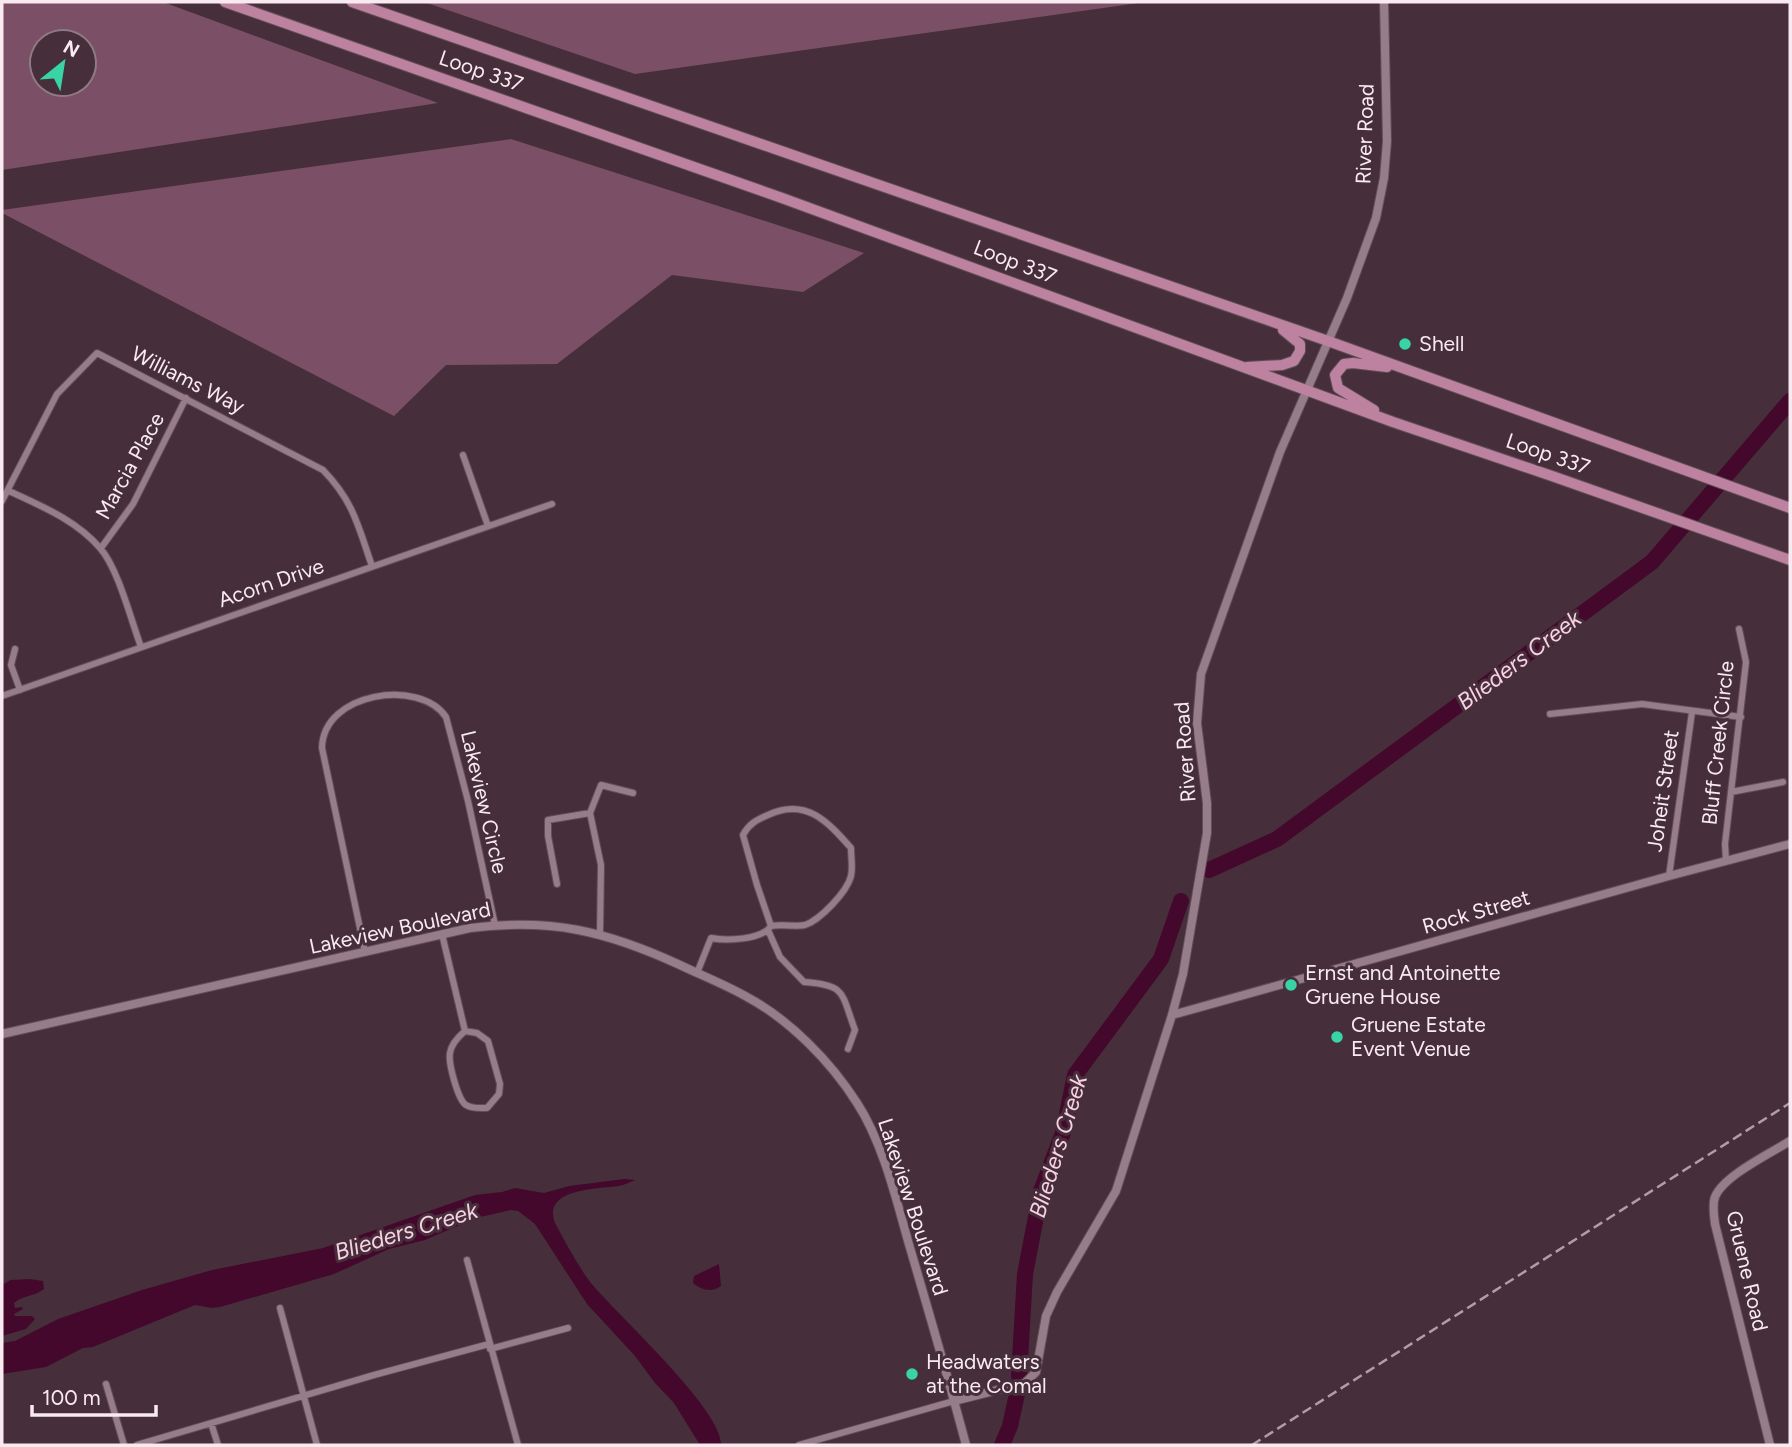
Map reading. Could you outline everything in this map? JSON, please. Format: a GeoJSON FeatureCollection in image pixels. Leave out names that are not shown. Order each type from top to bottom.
{"type":"FeatureCollection","features":[{"type":"Feature","properties":{"kind":"main road","name":"Loop 337"},"geometry":{"type":"LineString","coordinates":[[225,2],[782,198],[1241,368],[1552,475],[1790,561]]}},
{"type":"Feature","properties":{"kind":"main road","name":"Loop 337"},"geometry":{"type":"LineString","coordinates":[[352,2],[1328,341],[1790,507]]}},
{"type":"Feature","properties":{"kind":"main road"},"geometry":{"type":"LineString","coordinates":[[1241,368],[1289,364],[1297,357],[1300,344],[1271,321]]}},
{"type":"Feature","properties":{"kind":"main road"},"geometry":{"type":"LineString","coordinates":[[1401,425],[1347,395],[1339,388],[1335,374],[1344,364],[1353,363],[1409,370]]}},
{"type":"Feature","properties":{"kind":"street","name":"River Road"},"geometry":{"type":"LineString","coordinates":[[954,1401],[1025,1383],[1036,1372],[1046,1316],[1057,1292],[1116,1191],[1172,1015],[1183,974],[1207,832],[1197,723],[1201,674],[1280,452],[1370,239],[1384,178],[1387,141],[1384,2]]}},
{"type":"Feature","properties":{"kind":"street","name":"Williams Way"},"geometry":{"type":"LineString","coordinates":[[2,501],[57,394],[97,353],[323,470],[342,489],[353,510],[372,566]]}},
{"type":"Feature","properties":{"kind":"street","name":"Marcia Place"},"geometry":{"type":"LineString","coordinates":[[101,548],[133,505],[186,398]]}},
{"type":"Feature","properties":{"kind":"street"},"geometry":{"type":"LineString","coordinates":[[463,455],[488,526]]}},
{"type":"Feature","properties":{"kind":"street"},"geometry":{"type":"LineString","coordinates":[[9,491],[68,521],[101,548],[114,573],[141,647]]}},
{"type":"Feature","properties":{"kind":"street","name":"Acorn Drive"},"geometry":{"type":"LineString","coordinates":[[2,696],[552,503]]}},
{"type":"Feature","properties":{"kind":"street","name":"Bluff Creek Circle"},"geometry":{"type":"LineString","coordinates":[[1726,861],[1725,844],[1746,662],[1739,629]]}},
{"type":"Feature","properties":{"kind":"street"},"geometry":{"type":"LineString","coordinates":[[15,649],[11,665],[20,690]]}},
{"type":"Feature","properties":{"kind":"street","name":"Lakeview Circle"},"geometry":{"type":"LineString","coordinates":[[365,952],[322,748],[328,726],[339,712],[365,700],[409,697],[431,704],[446,717],[468,801],[495,925]]}},
{"type":"Feature","properties":{"kind":"street"},"geometry":{"type":"LineString","coordinates":[[1550,715],[1642,704],[1741,717]]}},
{"type":"Feature","properties":{"kind":"street","name":"Joheit Street"},"geometry":{"type":"LineString","coordinates":[[1669,876],[1692,712]]}},
{"type":"Feature","properties":{"kind":"street"},"geometry":{"type":"LineString","coordinates":[[1731,792],[1783,782]]}},
{"type":"Feature","properties":{"kind":"street"},"geometry":{"type":"LineString","coordinates":[[600,933],[601,865],[590,813],[601,785],[633,793]]}},
{"type":"Feature","properties":{"kind":"street"},"geometry":{"type":"LineString","coordinates":[[697,973],[711,938],[734,940],[770,928],[785,924],[803,925],[820,917],[851,877],[851,848],[830,823],[805,809],[774,812],[749,825],[743,835],[757,886],[770,928],[780,957],[804,982],[830,984],[840,991],[855,1030],[848,1049]]}},
{"type":"Feature","properties":{"kind":"street"},"geometry":{"type":"LineString","coordinates":[[557,884],[548,836],[548,820],[590,813]]}},
{"type":"Feature","properties":{"kind":"street","name":"Rock Street"},"geometry":{"type":"LineString","coordinates":[[1172,1015],[1790,844]]}},
{"type":"Feature","properties":{"kind":"street","name":"Lakeview Boulevard"},"geometry":{"type":"LineString","coordinates":[[2,1034],[442,934],[495,925],[545,924],[600,933],[697,973],[749,998],[775,1015],[819,1055],[857,1102],[872,1131],[898,1206],[966,1445]]}},
{"type":"Feature","properties":{"kind":"street"},"geometry":{"type":"LineString","coordinates":[[442,934],[465,1031]]}},
{"type":"Feature","properties":{"kind":"street"},"geometry":{"type":"LineString","coordinates":[[465,1031],[477,1033],[488,1041],[500,1084],[499,1094],[487,1108],[467,1106],[460,1100],[450,1052],[458,1037],[465,1031]]}},
{"type":"Feature","properties":{"kind":"street","name":"Gruene Road"},"geometry":{"type":"LineString","coordinates":[[1770,1445],[1714,1224],[1713,1209],[1715,1197],[1731,1178],[1790,1141]]}},
{"type":"Feature","properties":{"kind":"street"},"geometry":{"type":"LineString","coordinates":[[467,1260],[518,1445]]}},
{"type":"Feature","properties":{"kind":"street"},"geometry":{"type":"LineString","coordinates":[[280,1308],[317,1445]]}},
{"type":"Feature","properties":{"kind":"street"},"geometry":{"type":"LineString","coordinates":[[137,1445],[374,1375],[568,1328]]}},
{"type":"Feature","properties":{"kind":"street"},"geometry":{"type":"LineString","coordinates":[[106,1384],[124,1445]]}},
{"type":"Feature","properties":{"kind":"street"},"geometry":{"type":"LineString","coordinates":[[799,1445],[954,1401]]}},
{"type":"Feature","properties":{"kind":"street"},"geometry":{"type":"LineString","coordinates":[[211,1423],[218,1445]]}},
{"type":"Feature","properties":{"kind":"shaded area"},"geometry":{"type":"Polygon","coordinates":[[[2,2],[163,2],[438,103],[2,170],[2,2]]]}},
{"type":"Feature","properties":{"kind":"shaded area"},"geometry":{"type":"Polygon","coordinates":[[[424,2],[1146,2],[635,74],[424,2]]]}},
{"type":"Feature","properties":{"kind":"shaded area"},"geometry":{"type":"Polygon","coordinates":[[[511,139],[864,253],[803,292],[672,275],[557,364],[446,365],[394,416],[2,213],[2,210],[511,139]]]}},
{"type":"Feature","properties":{"kind":"water"},"geometry":{"type":"Polygon","coordinates":[[[635,1180],[619,1186],[574,1192],[564,1197],[553,1211],[555,1223],[591,1283],[666,1362],[705,1409],[717,1429],[721,1445],[700,1445],[674,1403],[587,1304],[535,1224],[518,1211],[511,1210],[476,1218],[425,1240],[389,1249],[334,1274],[220,1307],[195,1305],[93,1347],[83,1348],[46,1367],[2,1374],[2,1343],[15,1341],[58,1319],[142,1290],[212,1270],[323,1248],[475,1195],[515,1188],[544,1193],[569,1186],[635,1180]]]}},
{"type":"Feature","properties":{"kind":"water"},"geometry":{"type":"Polygon","coordinates":[[[719,1264],[721,1286],[707,1290],[693,1283],[694,1276],[719,1264]]]}},
{"type":"Feature","properties":{"kind":"water"},"geometry":{"type":"Polygon","coordinates":[[[11,1280],[43,1281],[44,1289],[14,1303],[15,1308],[23,1309],[14,1314],[32,1316],[35,1319],[26,1329],[2,1336],[2,1285],[11,1280]]]}},
{"type":"Feature","properties":{"kind":"waterway","name":"Blieders Creek"},"geometry":{"type":"LineString","coordinates":[[1209,870],[1277,839],[1652,562],[1790,401]]}},
{"type":"Feature","properties":{"kind":"waterway","name":"Blieders Creek"},"geometry":{"type":"LineString","coordinates":[[1019,1376],[1025,1274],[1041,1191],[1063,1133],[1075,1075],[1161,959],[1181,901]]}},
{"type":"Feature","properties":{"kind":"waterway","name":"Blieders Creek"},"geometry":{"type":"LineString","coordinates":[[1002,1445],[1010,1426],[1017,1394]]}},
{"type":"Feature","properties":{"kind":"railway"},"geometry":{"type":"LineString","coordinates":[[1252,1445],[1790,1103]]}},
{"type":"Feature","properties":{"kind":"place","name":"Shell"},"geometry":{"type":"Point","coordinates":[1405,344]}},
{"type":"Feature","properties":{"kind":"place","name":"Ernst and Antoinette Gruene House"},"geometry":{"type":"Point","coordinates":[1291,985]}},
{"type":"Feature","properties":{"kind":"place","name":"Gruene Estate Event Venue"},"geometry":{"type":"Point","coordinates":[1337,1037]}},
{"type":"Feature","properties":{"kind":"place","name":"Headwaters at the Comal"},"geometry":{"type":"Point","coordinates":[912,1374]}}]}
